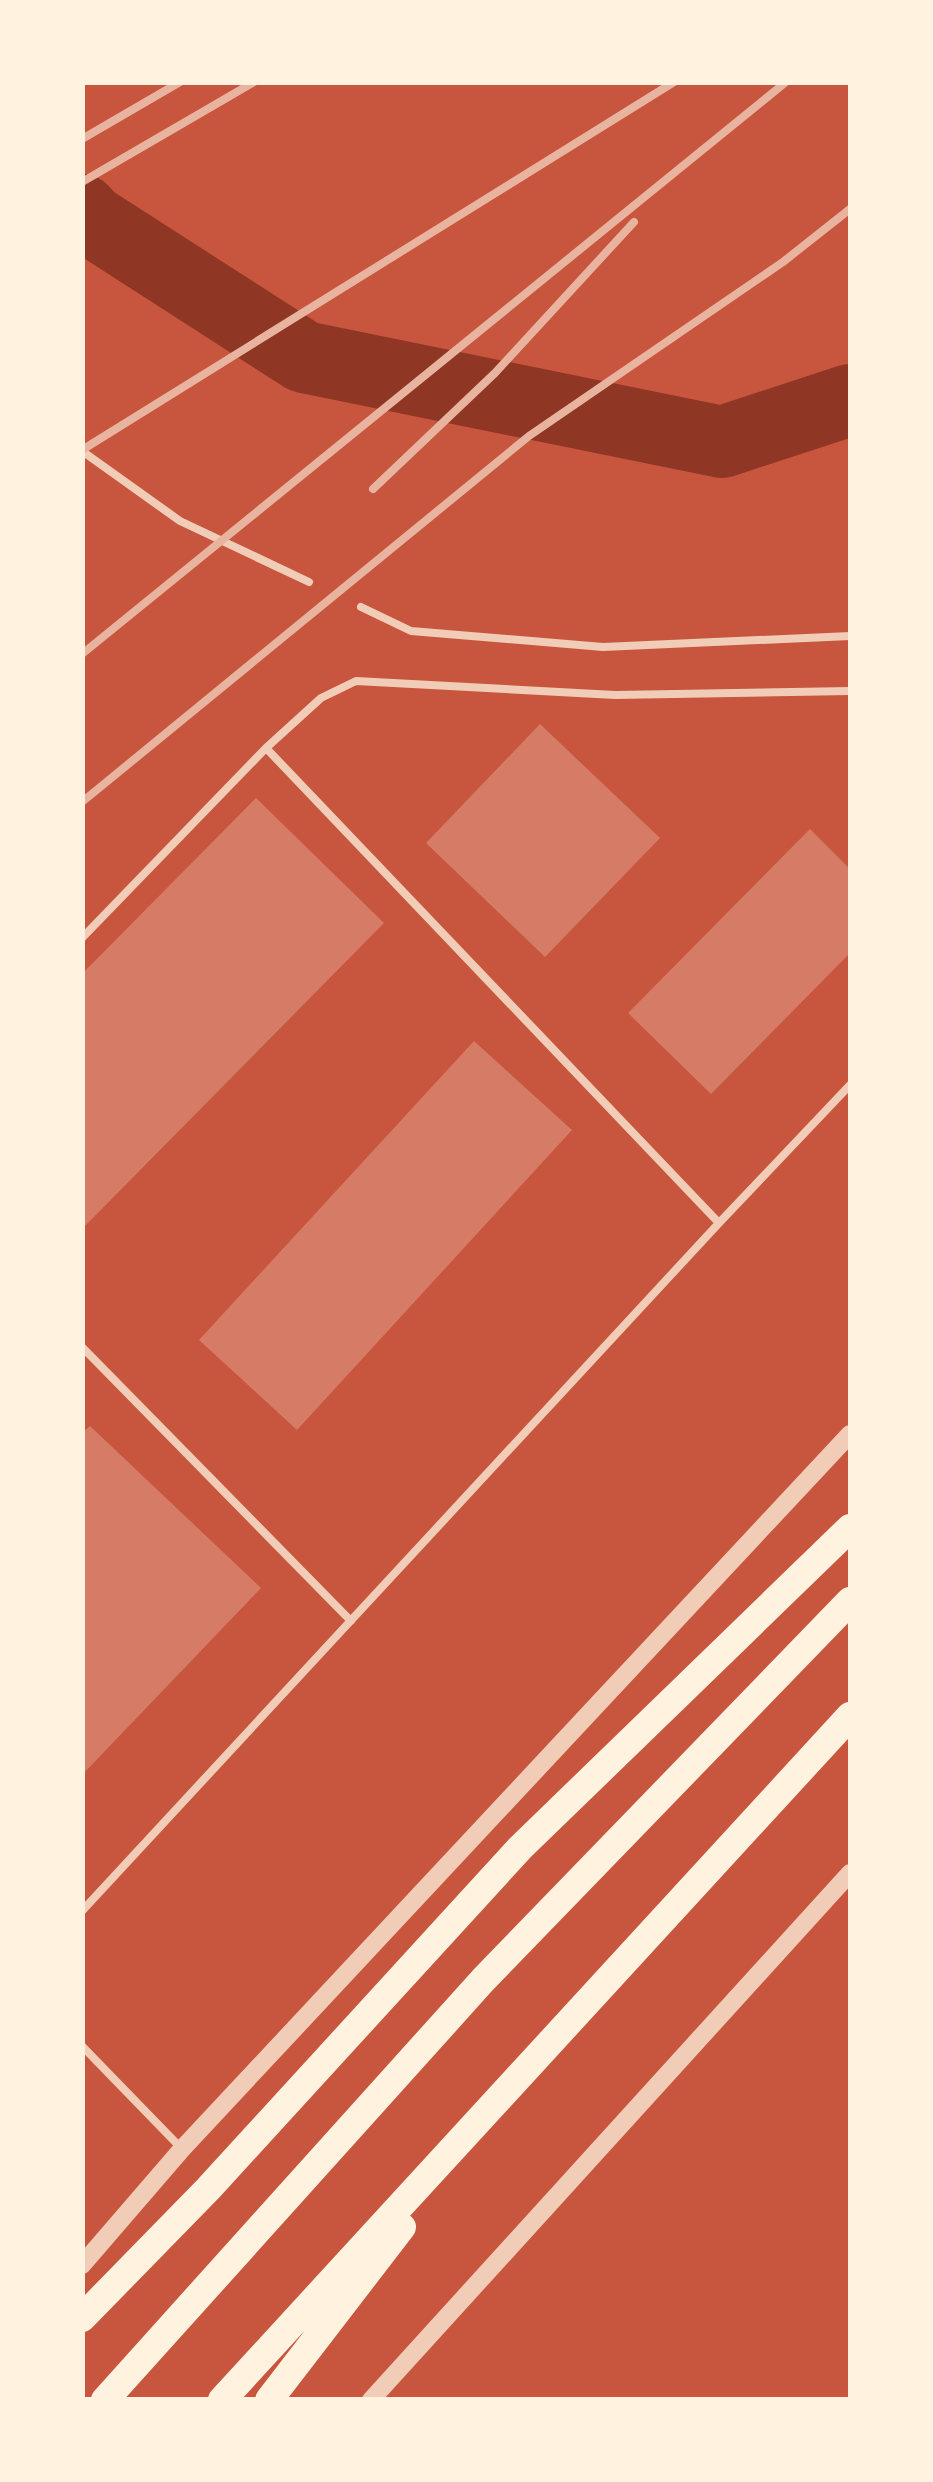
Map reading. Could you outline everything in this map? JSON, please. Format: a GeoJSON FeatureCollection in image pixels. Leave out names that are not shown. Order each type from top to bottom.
{"type":"FeatureCollection","features":[{"type":"Feature","properties":{"kind":"highway"},"geometry":{"type":"LineString","coordinates":[[82,2318],[208,2189],[520,1848],[850,1528]]}},
{"type":"Feature","properties":{"kind":"highway"},"geometry":{"type":"LineString","coordinates":[[105,2400],[483,1980],[850,1601]]}},
{"type":"Feature","properties":{"kind":"highway"},"geometry":{"type":"LineString","coordinates":[[222,2400],[850,1716]]}},
{"type":"Feature","properties":{"kind":"highway"},"geometry":{"type":"LineString","coordinates":[[268,2400],[520,2076]]}},
{"type":"Feature","properties":{"kind":"street"},"geometry":{"type":"LineString","coordinates":[[82,2265],[182,2148],[850,1434]]}},
{"type":"Feature","properties":{"kind":"street"},"geometry":{"type":"LineString","coordinates":[[371,2400],[850,1873]]}},
{"type":"Feature","properties":{"kind":"lane"},"geometry":{"type":"LineString","coordinates":[[82,451],[180,521],[309,582]]}},
{"type":"Feature","properties":{"kind":"lane"},"geometry":{"type":"LineString","coordinates":[[361,607],[411,631],[604,648],[850,636]]}},
{"type":"Feature","properties":{"kind":"lane"},"geometry":{"type":"LineString","coordinates":[[82,938],[266,748],[321,698],[356,681],[615,694],[850,691]]}},
{"type":"Feature","properties":{"kind":"lane"},"geometry":{"type":"LineString","coordinates":[[266,748],[719,1222]]}},
{"type":"Feature","properties":{"kind":"lane"},"geometry":{"type":"LineString","coordinates":[[82,1912],[850,1084]]}},
{"type":"Feature","properties":{"kind":"lane"},"geometry":{"type":"LineString","coordinates":[[82,1347],[351,1620]]}},
{"type":"Feature","properties":{"kind":"lane"},"geometry":{"type":"LineString","coordinates":[[82,2046],[182,2148]]}},
{"type":"Feature","properties":{"kind":"building"},"geometry":{"type":"Polygon","coordinates":[[[540,724],[660,838],[545,957],[426,843],[540,724]]]}},
{"type":"Feature","properties":{"kind":"building"},"geometry":{"type":"Polygon","coordinates":[[[256,798],[384,923],[82,1229],[82,974],[256,798]]]}},
{"type":"Feature","properties":{"kind":"building"},"geometry":{"type":"Polygon","coordinates":[[[810,829],[850,869],[850,953],[711,1094],[628,1013],[810,829]]]}},
{"type":"Feature","properties":{"kind":"building"},"geometry":{"type":"Polygon","coordinates":[[[474,1041],[572,1130],[297,1430],[199,1340],[474,1041]]]}},
{"type":"Feature","properties":{"kind":"building"},"geometry":{"type":"Polygon","coordinates":[[[90,1426],[261,1588],[82,1775],[82,1433],[90,1426]]]}},
{"type":"Feature","properties":{"kind":"waterway"},"geometry":{"type":"LineString","coordinates":[[82,210],[91,220],[304,357],[722,442],[850,400]]}},
{"type":"Feature","properties":{"kind":"railway"},"geometry":{"type":"LineString","coordinates":[[82,139],[180,82]]}},
{"type":"Feature","properties":{"kind":"railway"},"geometry":{"type":"LineString","coordinates":[[82,182],[254,82]]}},
{"type":"Feature","properties":{"kind":"railway"},"geometry":{"type":"LineString","coordinates":[[82,450],[674,82]]}},
{"type":"Feature","properties":{"kind":"railway"},"geometry":{"type":"LineString","coordinates":[[82,654],[786,82]]}},
{"type":"Feature","properties":{"kind":"railway"},"geometry":{"type":"LineString","coordinates":[[82,802],[529,436],[783,262],[850,209]]}},
{"type":"Feature","properties":{"kind":"railway"},"geometry":{"type":"LineString","coordinates":[[373,489],[495,373],[634,222]]}}]}
